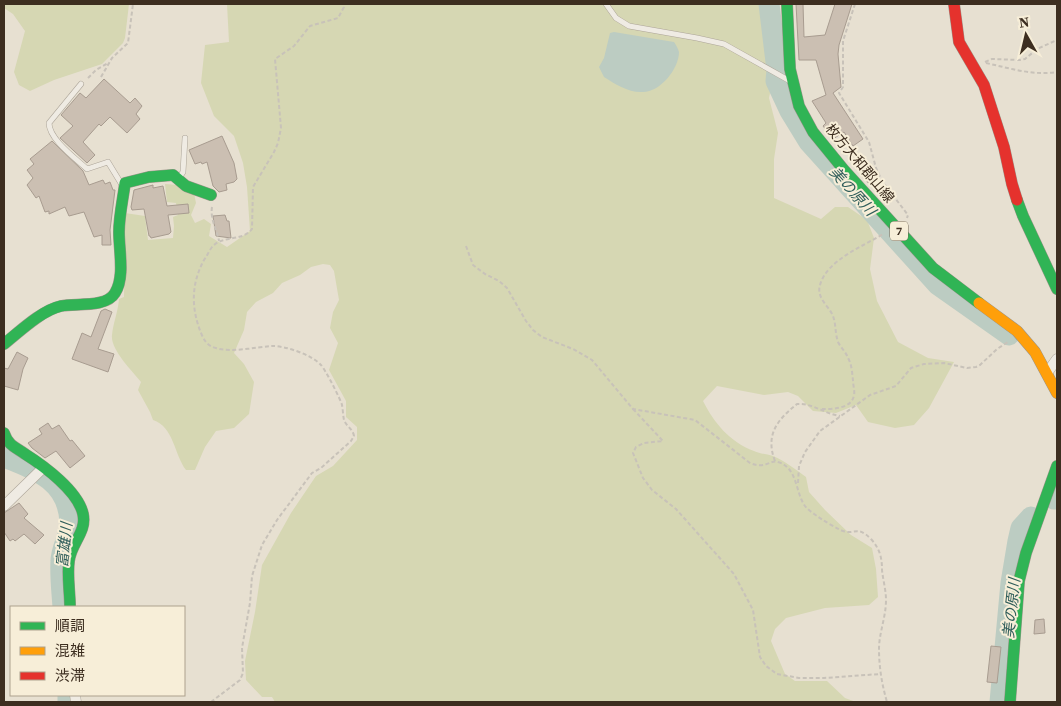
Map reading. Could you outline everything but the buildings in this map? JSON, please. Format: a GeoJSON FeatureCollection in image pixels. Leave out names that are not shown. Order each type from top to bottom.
{"type":"FeatureCollection","features":[{"type":"Feature","properties":{"kind":"street","name":"枚方大和郡山線"},"geometry":{"type":"LineString","coordinates":[[787,4],[790,69],[799,106],[813,132],[844,170],[932,268],[1021,336],[1035,352],[1057,393]]}},
{"type":"Feature","properties":{"kind":"street"},"geometry":{"type":"LineString","coordinates":[[954,4],[959,42],[984,85],[1023,216],[1057,288]]}},
{"type":"Feature","properties":{"kind":"street"},"geometry":{"type":"LineString","coordinates":[[4,344],[41,316],[60,306],[96,304],[109,299],[115,294],[120,281],[119,231],[125,183],[159,175],[174,175],[186,186],[211,195]]}},
{"type":"Feature","properties":{"kind":"street"},"geometry":{"type":"LineString","coordinates":[[1047,373],[1057,359]]}},
{"type":"Feature","properties":{"kind":"street"},"geometry":{"type":"LineString","coordinates":[[4,433],[9,444],[64,485],[74,496],[81,508],[84,522],[82,534],[73,546],[69,564],[70,606]]}},
{"type":"Feature","properties":{"kind":"street"},"geometry":{"type":"LineString","coordinates":[[1010,702],[1019,581],[1026,554],[1057,466]]}},
{"type":"Feature","properties":{"kind":"street"},"geometry":{"type":"LineString","coordinates":[[4,506],[43,468]]}},
{"type":"Feature","properties":{"kind":"lane"},"geometry":{"type":"LineString","coordinates":[[606,4],[616,18],[629,26],[724,44],[793,82]]}},
{"type":"Feature","properties":{"kind":"lane"},"geometry":{"type":"LineString","coordinates":[[82,84],[49,123],[49,130],[87,169],[108,162],[124,187]]}},
{"type":"Feature","properties":{"kind":"lane"},"geometry":{"type":"LineString","coordinates":[[178,179],[183,172],[185,138]]}},
{"type":"Feature","properties":{"kind":"path"},"geometry":{"type":"LineString","coordinates":[[101,77],[110,62],[128,43],[133,4]]}},
{"type":"Feature","properties":{"kind":"path"},"geometry":{"type":"LineString","coordinates":[[211,702],[240,680],[243,673],[242,648],[250,603],[252,576],[262,545],[277,520],[312,473],[322,468],[354,436],[353,432],[344,422],[342,404],[328,376],[322,366],[315,360],[298,352],[275,346],[216,349],[208,345],[203,339],[196,323],[194,288],[202,264],[211,248],[219,241],[241,237],[252,229],[253,187],[278,143],[280,128],[275,59],[294,46],[310,26],[338,18],[344,8],[343,4]]}},
{"type":"Feature","properties":{"kind":"path"},"geometry":{"type":"LineString","coordinates":[[822,409],[832,410],[844,407],[852,401],[854,396],[852,366],[839,343],[833,315],[820,296],[819,287],[826,273],[841,258],[896,228],[906,221],[908,215],[882,181],[876,168],[870,142],[839,93],[843,87],[843,41],[855,4]]}},
{"type":"Feature","properties":{"kind":"path"},"geometry":{"type":"LineString","coordinates":[[1057,40],[1037,49],[1025,59],[983,62],[1046,74],[1057,72]]}},
{"type":"Feature","properties":{"kind":"path"},"geometry":{"type":"LineString","coordinates":[[82,84],[96,70],[110,62]]}},
{"type":"Feature","properties":{"kind":"path"},"geometry":{"type":"LineString","coordinates":[[211,195],[213,202],[212,217],[219,241]]}},
{"type":"Feature","properties":{"kind":"path"},"geometry":{"type":"LineString","coordinates":[[466,246],[473,265],[507,288],[526,321],[534,330],[542,337],[582,353],[592,360],[663,441],[644,443],[636,447],[633,453],[643,478],[652,490],[681,515],[734,574],[753,610],[760,658],[766,666],[777,674],[799,678],[881,674]]}},
{"type":"Feature","properties":{"kind":"path"},"geometry":{"type":"LineString","coordinates":[[797,485],[799,466],[805,452],[820,431],[870,395],[896,386],[911,368],[924,364],[954,364],[967,368],[976,367],[997,349],[1021,336]]}},
{"type":"Feature","properties":{"kind":"path"},"geometry":{"type":"LineString","coordinates":[[775,461],[770,442],[775,429],[781,418],[797,404],[814,406],[841,416]]}},
{"type":"Feature","properties":{"kind":"path"},"geometry":{"type":"LineString","coordinates":[[633,409],[695,420],[758,466],[765,466],[775,461],[780,462],[789,470],[805,506],[810,511],[843,531],[854,530],[862,532],[872,540],[883,561],[882,570],[886,602],[879,649],[881,674],[887,702]]}},
{"type":"Feature","properties":{"kind":"green space"},"geometry":{"type":"Polygon","coordinates":[[[4,4],[129,4],[125,38],[123,43],[102,64],[54,80],[30,91],[19,85],[14,72],[25,31],[13,14],[4,8],[4,4]]]}},
{"type":"Feature","properties":{"kind":"green space"},"geometry":{"type":"Polygon","coordinates":[[[227,4],[777,4],[778,54],[769,98],[778,133],[774,159],[774,198],[821,219],[835,207],[848,207],[867,220],[874,238],[870,269],[877,301],[898,342],[928,358],[954,362],[929,408],[914,425],[895,428],[868,422],[856,405],[836,413],[813,411],[798,396],[788,392],[764,395],[717,386],[703,401],[712,417],[730,437],[756,452],[777,458],[806,477],[809,492],[825,510],[851,535],[872,548],[878,597],[869,605],[825,608],[786,618],[775,629],[771,641],[785,674],[795,681],[827,681],[845,698],[856,702],[275,702],[272,697],[262,697],[246,680],[245,661],[262,565],[291,513],[316,476],[333,466],[357,440],[357,427],[346,417],[346,401],[329,370],[338,343],[330,328],[333,312],[339,300],[334,271],[330,265],[323,264],[311,267],[300,275],[282,283],[273,293],[256,302],[247,312],[244,330],[234,353],[244,364],[254,382],[249,414],[234,428],[216,431],[205,447],[195,470],[186,470],[170,435],[160,424],[153,420],[138,390],[141,382],[127,366],[112,341],[119,299],[124,297],[125,213],[145,216],[148,240],[173,238],[173,217],[178,215],[176,203],[167,202],[165,184],[178,185],[194,193],[196,203],[191,215],[195,223],[204,219],[211,224],[209,236],[227,247],[250,231],[247,187],[243,163],[234,136],[214,116],[201,83],[205,45],[229,42],[227,4]]]}},
{"type":"Feature","properties":{"kind":"shaded area"},"geometry":{"type":"Polygon","coordinates":[[[614,32],[674,42],[679,52],[678,59],[672,72],[662,84],[649,91],[638,92],[622,88],[604,77],[599,67],[604,58],[610,33],[614,32]]]}},
{"type":"Feature","properties":{"kind":"waterway","name":"美の原川"},"geometry":{"type":"LineString","coordinates":[[769,4],[777,70],[776,81],[790,111],[809,142],[938,285],[1009,335]]}},
{"type":"Feature","properties":{"kind":"waterway","name":"富雄川"},"geometry":{"type":"LineString","coordinates":[[4,457],[39,473],[49,480],[64,497],[70,523],[69,533],[61,556],[63,606]]}},
{"type":"Feature","properties":{"kind":"waterway","name":"美の原川"},"geometry":{"type":"LineString","coordinates":[[1054,499],[1057,494]]}},
{"type":"Feature","properties":{"kind":"waterway","name":"美の原川"},"geometry":{"type":"LineString","coordinates":[[1000,702],[1011,583],[1018,541],[1021,528],[1031,517]]}},
{"type":"Feature","properties":{"kind":"waterway","name":"富雄川"},"geometry":{"type":"LineString","coordinates":[[68,696],[68,702]]}},
{"type":"Feature","properties":{"kind":"traffic: fast"},"geometry":{"type":"LineString","coordinates":[[787,4],[790,69],[799,106],[813,132],[844,170],[933,268],[979,303]]}},
{"type":"Feature","properties":{"kind":"traffic: fast"},"geometry":{"type":"LineString","coordinates":[[4,344],[31,322],[54,308],[67,305],[98,303],[111,298],[115,293],[121,272],[119,226],[125,183],[149,177],[173,175],[186,186],[211,195]]}},
{"type":"Feature","properties":{"kind":"traffic: fast"},"geometry":{"type":"LineString","coordinates":[[1017,200],[1057,289]]}},
{"type":"Feature","properties":{"kind":"traffic: fast"},"geometry":{"type":"LineString","coordinates":[[4,433],[12,445],[59,480],[80,505],[84,520],[69,561],[70,606]]}},
{"type":"Feature","properties":{"kind":"traffic: fast"},"geometry":{"type":"LineString","coordinates":[[1010,702],[1019,581],[1026,553],[1057,466]]}},
{"type":"Feature","properties":{"kind":"traffic: slow"},"geometry":{"type":"LineString","coordinates":[[979,303],[1017,331],[1035,352],[1057,393]]}},
{"type":"Feature","properties":{"kind":"traffic: jam"},"geometry":{"type":"LineString","coordinates":[[954,4],[959,42],[984,85],[1004,147],[1017,200]]}}]}
